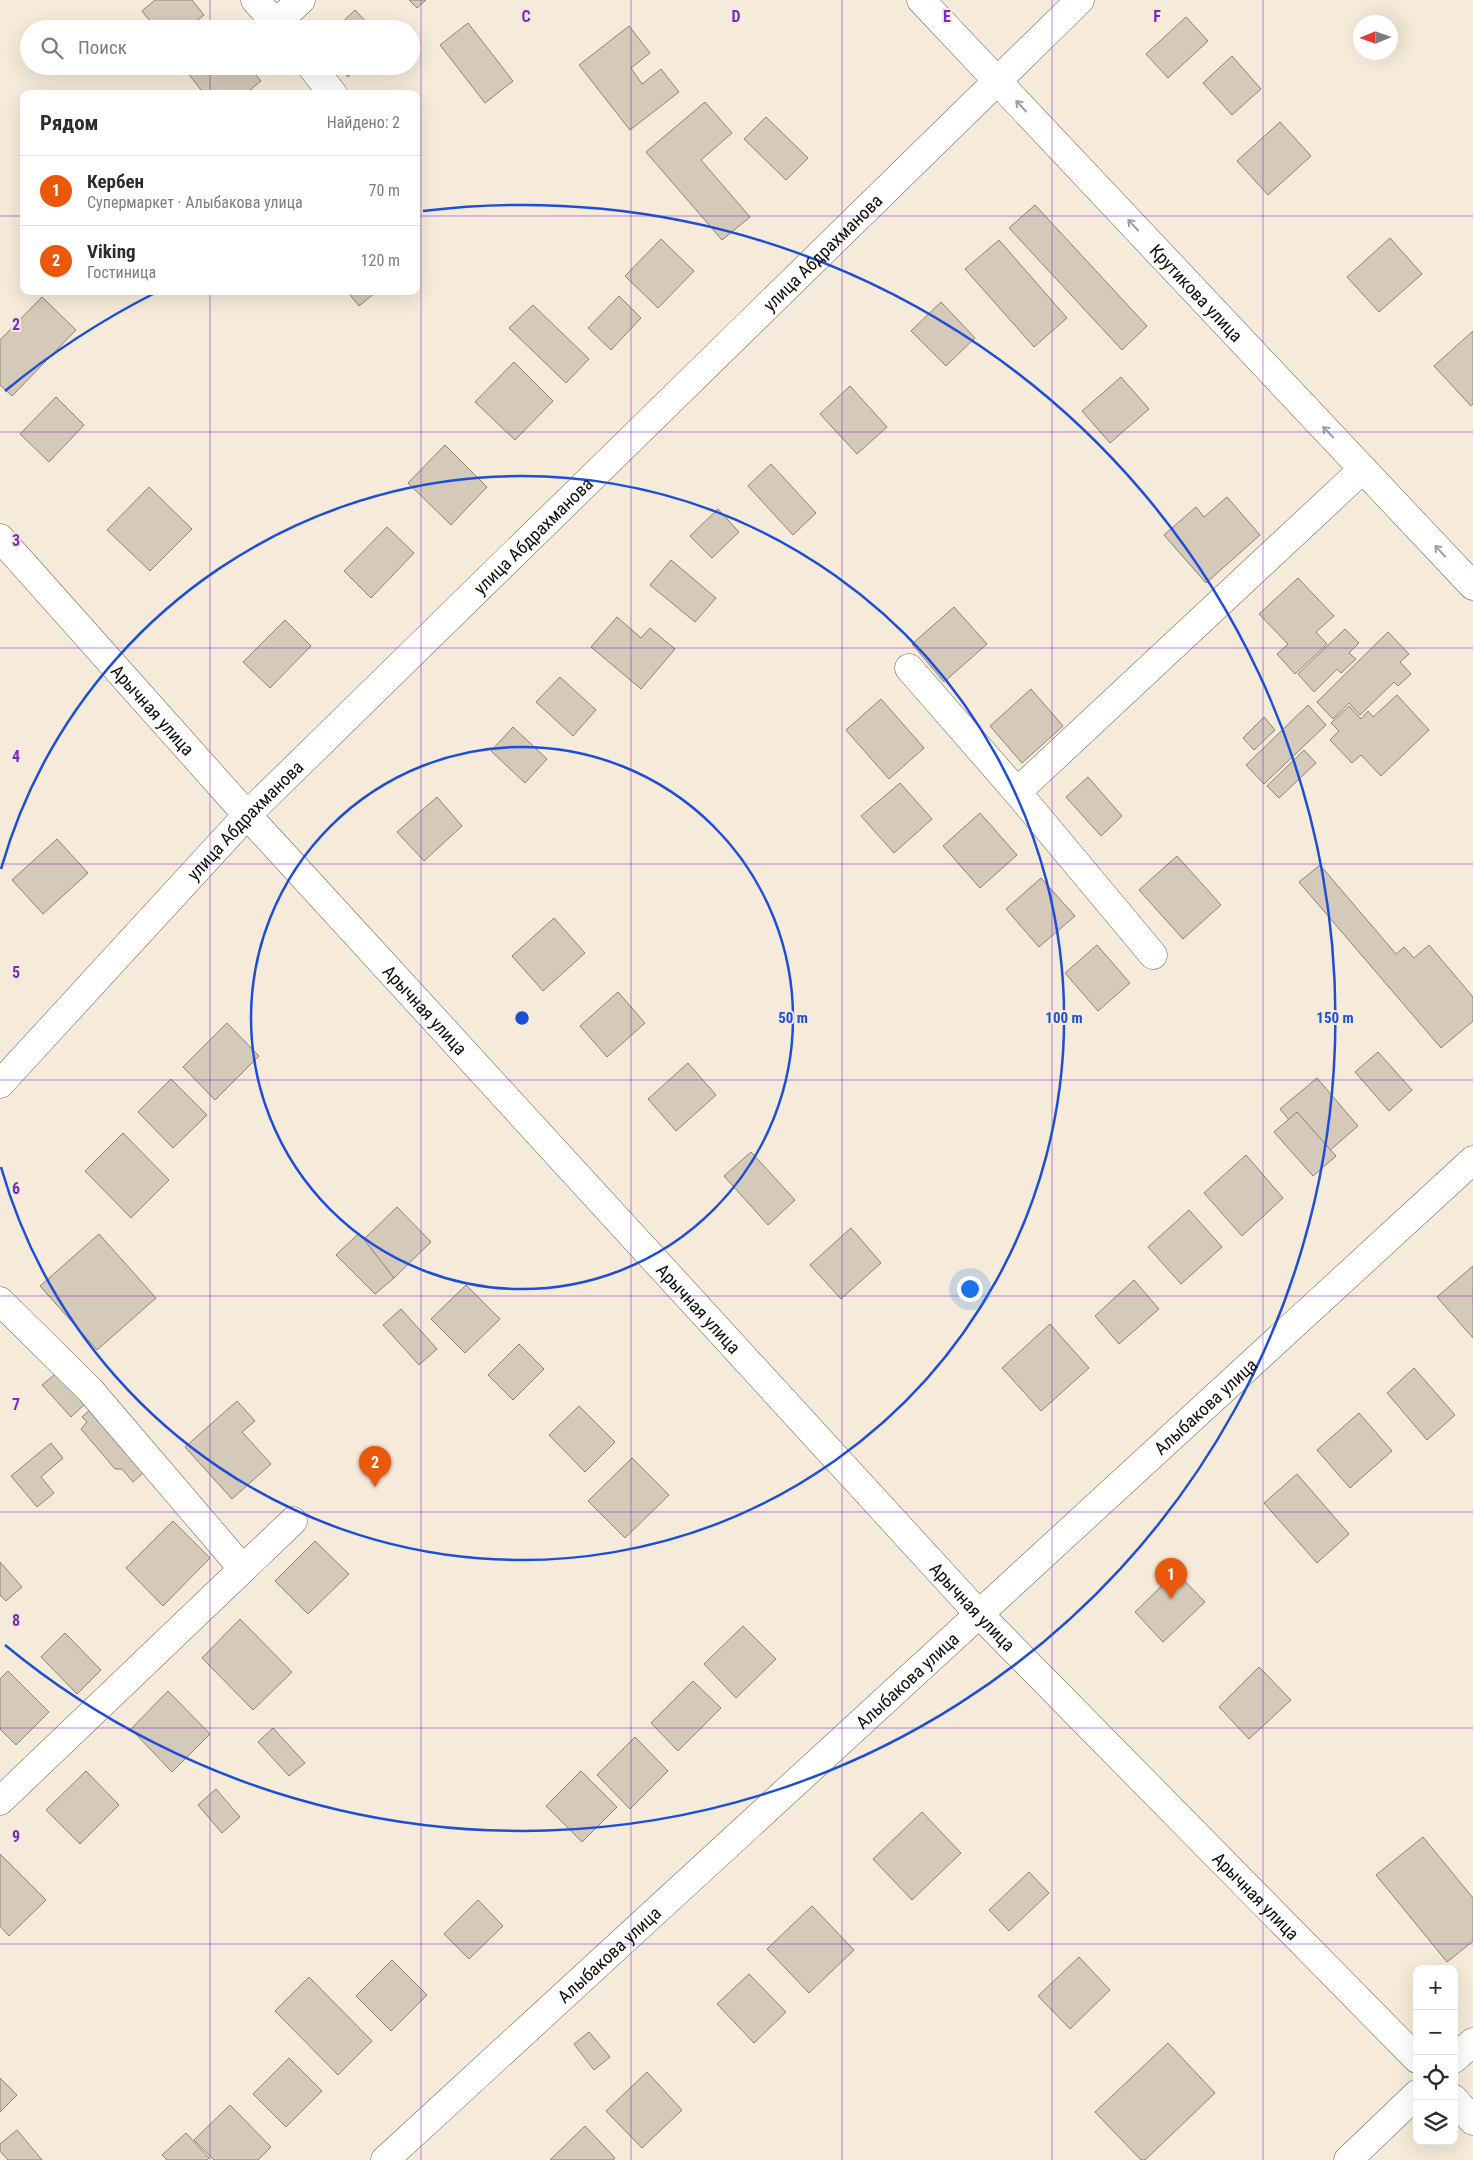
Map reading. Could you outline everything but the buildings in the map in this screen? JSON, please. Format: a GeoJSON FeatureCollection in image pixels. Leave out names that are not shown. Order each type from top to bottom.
{"type":"FeatureCollection","features":[{"type":"Feature","properties":{"kind":"street"},"geometry":{"type":"LineString","coordinates":[[255,0],[273,20]]}},
{"type":"Feature","properties":{"kind":"street"},"geometry":{"type":"LineString","coordinates":[[284,20],[301,0]]}},
{"type":"Feature","properties":{"kind":"street","name":"Крутикова улица"},"geometry":{"type":"LineString","coordinates":[[921,0],[1363,469],[1470,578]]}},
{"type":"Feature","properties":{"kind":"street","name":"улица Абдрахманова"},"geometry":{"type":"LineString","coordinates":[[0,1084],[248,815],[1080,0]]}},
{"type":"Feature","properties":{"kind":"street"},"geometry":{"type":"LineString","coordinates":[[318,75],[330,90]]}},
{"type":"Feature","properties":{"kind":"street"},"geometry":{"type":"LineString","coordinates":[[1017,792],[1363,469]]}},
{"type":"Feature","properties":{"kind":"street","name":"Арычная улица"},"geometry":{"type":"LineString","coordinates":[[0,538],[248,815],[978,1613],[1413,2055]]}},
{"type":"Feature","properties":{"kind":"street"},"geometry":{"type":"LineString","coordinates":[[909,668],[1017,792],[1152,955]]}},
{"type":"Feature","properties":{"kind":"street","name":"Алыбакова улица"},"geometry":{"type":"LineString","coordinates":[[386,2160],[978,1613],[1473,1160]]}},
{"type":"Feature","properties":{"kind":"street"},"geometry":{"type":"LineString","coordinates":[[0,1301],[90,1390],[242,1568]]}},
{"type":"Feature","properties":{"kind":"street"},"geometry":{"type":"LineString","coordinates":[[0,1801],[293,1521]]}},
{"type":"Feature","properties":{"kind":"street"},"geometry":{"type":"LineString","coordinates":[[1458,2055],[1473,2042]]}},
{"type":"Feature","properties":{"kind":"street"},"geometry":{"type":"LineString","coordinates":[[1348,2160],[1413,2098]]}},
{"type":"Feature","properties":{"kind":"street"},"geometry":{"type":"LineString","coordinates":[[1455,2100],[1473,2121]]}},
{"type":"Feature","properties":{"kind":"place","name":"Viking"},"geometry":{"type":"Point","coordinates":[375,1487]}},
{"type":"Feature","properties":{"kind":"place","name":"Кербен"},"geometry":{"type":"Point","coordinates":[1171,1599]}}]}
